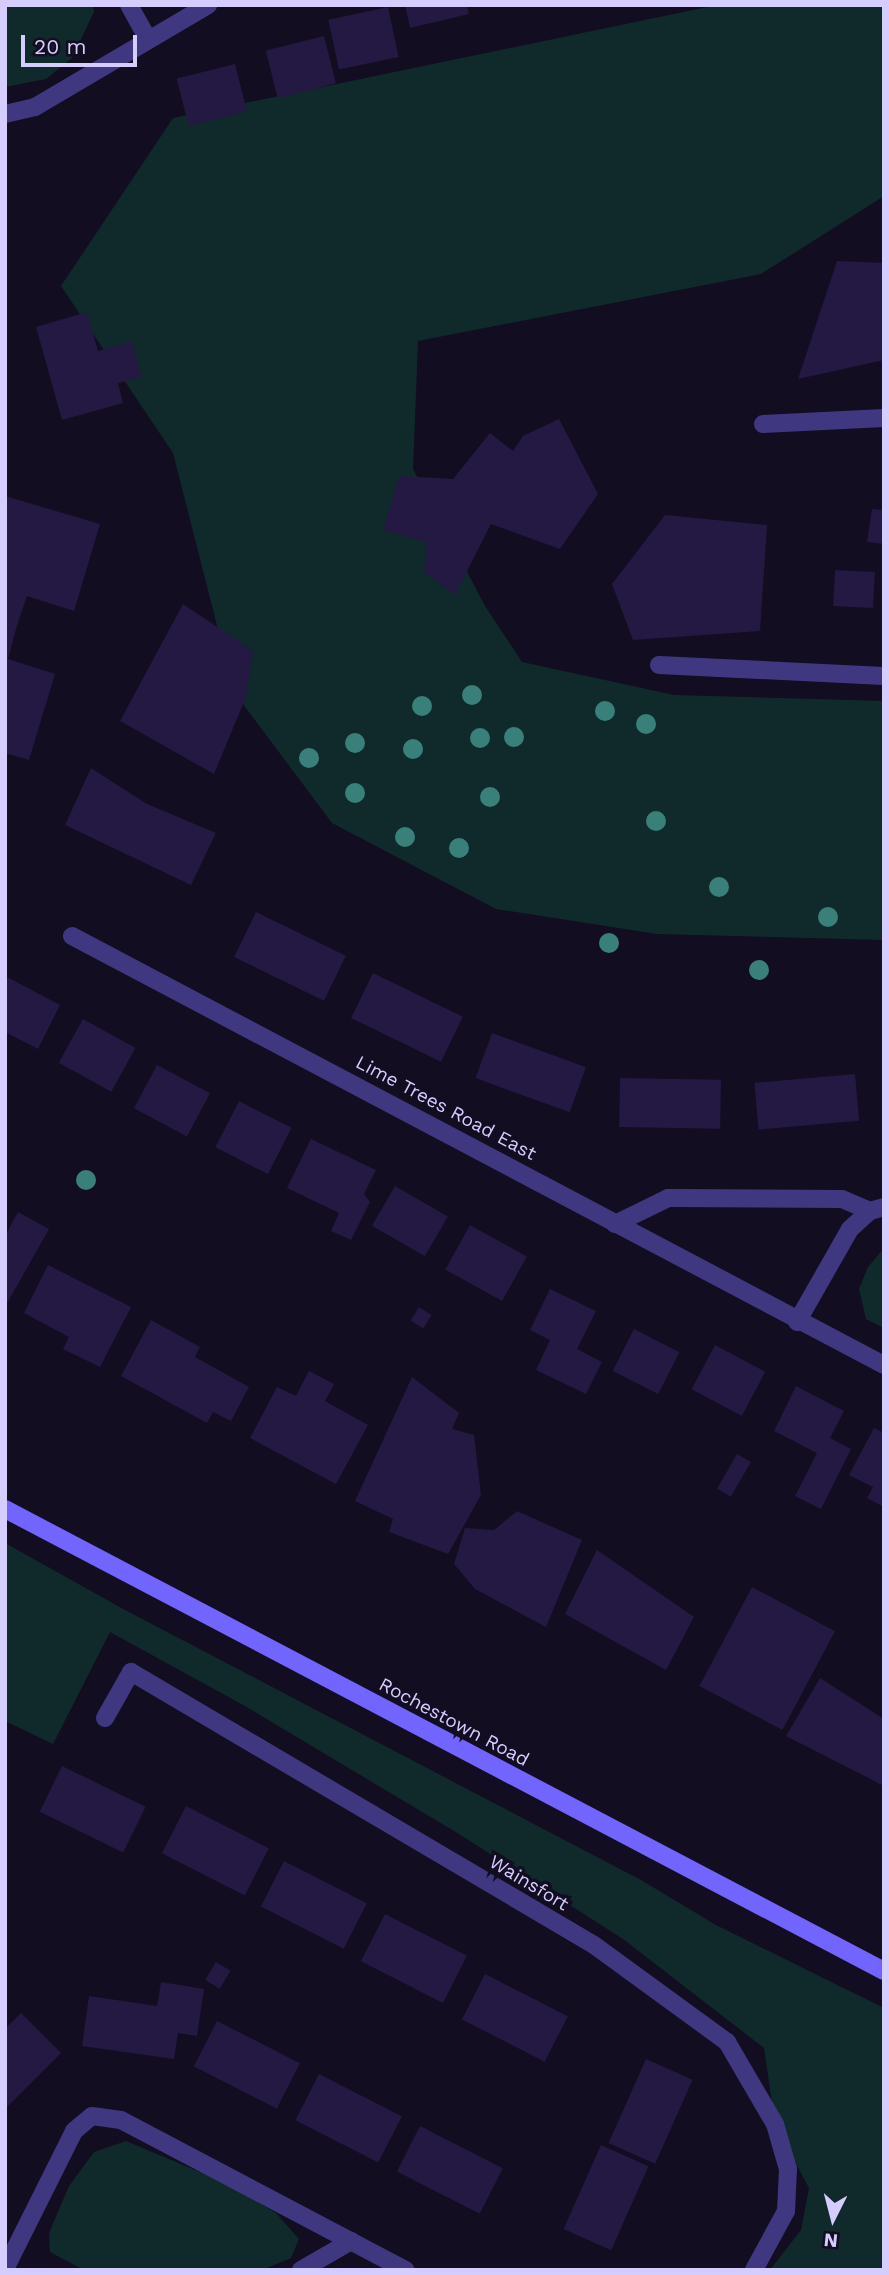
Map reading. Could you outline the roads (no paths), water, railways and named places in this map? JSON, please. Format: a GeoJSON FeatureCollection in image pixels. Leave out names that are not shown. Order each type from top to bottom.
{"type":"FeatureCollection","features":[{"type":"Feature","properties":{"kind":"main road","name":"Rochestown Road"},"geometry":{"type":"LineString","coordinates":[[5,1509],[884,1971]]}},
{"type":"Feature","properties":{"kind":"street"},"geometry":{"type":"LineString","coordinates":[[129,5],[147,37]]}},
{"type":"Feature","properties":{"kind":"street"},"geometry":{"type":"LineString","coordinates":[[5,114],[35,107],[147,37],[208,5]]}},
{"type":"Feature","properties":{"kind":"street"},"geometry":{"type":"LineString","coordinates":[[763,424],[884,418]]}},
{"type":"Feature","properties":{"kind":"street"},"geometry":{"type":"LineString","coordinates":[[659,665],[884,676]]}},
{"type":"Feature","properties":{"kind":"street","name":"Lime Trees Road East"},"geometry":{"type":"LineString","coordinates":[[72,936],[420,1116],[797,1322],[884,1365]]}},
{"type":"Feature","properties":{"kind":"street"},"geometry":{"type":"LineString","coordinates":[[615,1224],[668,1198],[842,1199],[877,1209]]}},
{"type":"Feature","properties":{"kind":"street"},"geometry":{"type":"LineString","coordinates":[[797,1322],[849,1228],[877,1209]]}},
{"type":"Feature","properties":{"kind":"street","name":"Wainsfort"},"geometry":{"type":"LineString","coordinates":[[105,1718],[131,1672],[594,1945],[727,2042],[775,2124],[788,2169],[786,2211],[754,2270]]}},
{"type":"Feature","properties":{"kind":"street"},"geometry":{"type":"LineString","coordinates":[[5,2269],[74,2131],[92,2116],[121,2120],[406,2270]]}},
{"type":"Feature","properties":{"kind":"street"},"geometry":{"type":"LineString","coordinates":[[301,2270],[351,2241]]}}]}
